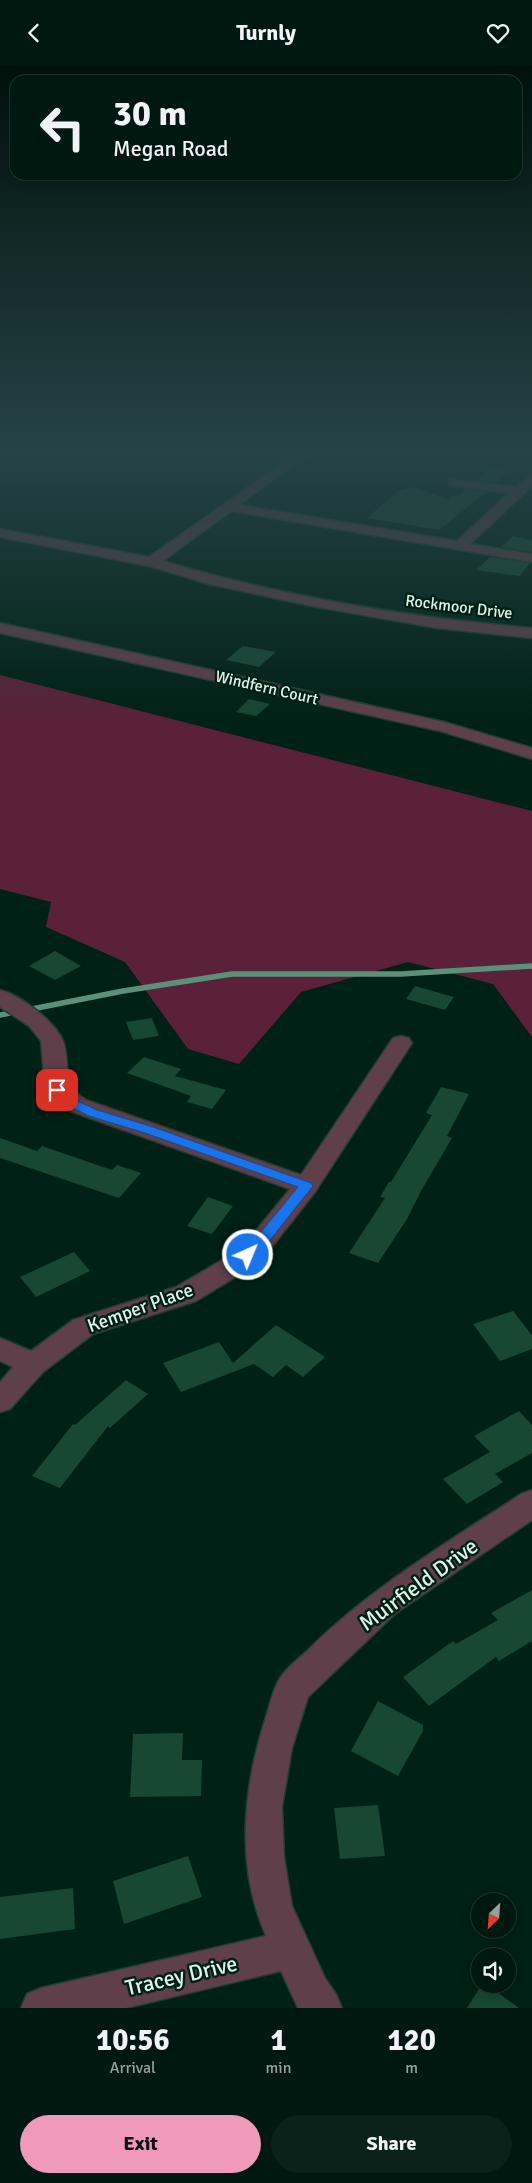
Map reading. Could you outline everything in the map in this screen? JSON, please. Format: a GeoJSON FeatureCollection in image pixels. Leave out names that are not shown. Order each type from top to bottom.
{"type":"FeatureCollection","features":[{"type":"Feature","properties":{"kind":"street","name":"Rockmoor Drive"},"geometry":{"type":"LineString","coordinates":[[51,543],[152,562],[214,581],[312,602],[437,624],[532,633]]}},
{"type":"Feature","properties":{"kind":"street"},"geometry":{"type":"LineString","coordinates":[[152,562],[179,543]]}},
{"type":"Feature","properties":{"kind":"street"},"geometry":{"type":"LineString","coordinates":[[434,543],[532,558]]}},
{"type":"Feature","properties":{"kind":"street"},"geometry":{"type":"LineString","coordinates":[[459,547],[464,543]]}},
{"type":"Feature","properties":{"kind":"street","name":"Windfern Court"},"geometry":{"type":"LineString","coordinates":[[0,628],[444,727],[532,754]]}},
{"type":"Feature","properties":{"kind":"street"},"geometry":{"type":"LineString","coordinates":[[0,997],[36,1021],[52,1041],[57,1090],[69,1101],[93,1113],[149,1130],[306,1186]]}},
{"type":"Feature","properties":{"kind":"street","name":"Kemper Place"},"geometry":{"type":"LineString","coordinates":[[0,1401],[33,1364],[83,1327],[186,1294],[238,1263],[258,1246],[306,1186],[401,1043]]}},
{"type":"Feature","properties":{"kind":"street"},"geometry":{"type":"LineString","coordinates":[[0,1349],[33,1364]]}},
{"type":"Feature","properties":{"kind":"street","name":"Muirfield Drive"},"geometry":{"type":"LineString","coordinates":[[322,2008],[311,1992],[273,1908],[265,1857],[264,1807],[274,1748],[293,1688],[330,1651],[384,1603],[532,1503]]}},
{"type":"Feature","properties":{"kind":"street","name":"Tracey Drive"},"geometry":{"type":"LineString","coordinates":[[41,2008],[292,1949]]}},
{"type":"Feature","properties":{"kind":"shaded area"},"geometry":{"type":"Polygon","coordinates":[[[0,675],[532,811],[532,1037],[493,984],[408,962],[301,992],[239,1064],[188,1049],[125,962],[46,927],[51,902],[0,889],[0,675]]]}},
{"type":"Feature","properties":{"kind":"building"},"geometry":{"type":"Polygon","coordinates":[[[506,543],[532,543],[532,552],[501,547],[506,543]]]}},
{"type":"Feature","properties":{"kind":"building"},"geometry":{"type":"Polygon","coordinates":[[[490,557],[530,563],[520,576],[476,570],[490,557]]]}},
{"type":"Feature","properties":{"kind":"building"},"geometry":{"type":"Polygon","coordinates":[[[243,646],[276,652],[259,667],[226,660],[243,646]]]}},
{"type":"Feature","properties":{"kind":"building"},"geometry":{"type":"Polygon","coordinates":[[[249,699],[270,704],[256,716],[236,712],[249,699]]]}},
{"type":"Feature","properties":{"kind":"building"},"geometry":{"type":"Polygon","coordinates":[[[55,951],[81,966],[55,980],[29,966],[55,951]]]}},
{"type":"Feature","properties":{"kind":"building"},"geometry":{"type":"Polygon","coordinates":[[[415,986],[454,997],[445,1010],[406,999],[415,986]]]}},
{"type":"Feature","properties":{"kind":"building"},"geometry":{"type":"Polygon","coordinates":[[[152,1018],[159,1036],[133,1040],[126,1022],[152,1018]]]}},
{"type":"Feature","properties":{"kind":"building"},"geometry":{"type":"Polygon","coordinates":[[[144,1057],[181,1069],[175,1076],[226,1090],[212,1109],[187,1102],[191,1096],[127,1073],[144,1057]]]}},
{"type":"Feature","properties":{"kind":"building"},"geometry":{"type":"Polygon","coordinates":[[[441,1087],[469,1094],[447,1136],[452,1138],[407,1219],[378,1263],[349,1253],[385,1198],[380,1197],[432,1115],[426,1113],[441,1087]]]}},
{"type":"Feature","properties":{"kind":"building"},"geometry":{"type":"Polygon","coordinates":[[[0,1138],[37,1151],[42,1146],[112,1170],[117,1165],[141,1173],[119,1198],[0,1158],[0,1138]]]}},
{"type":"Feature","properties":{"kind":"building"},"geometry":{"type":"Polygon","coordinates":[[[208,1197],[233,1206],[212,1234],[187,1226],[208,1197]]]}},
{"type":"Feature","properties":{"kind":"building"},"geometry":{"type":"Polygon","coordinates":[[[74,1252],[90,1271],[36,1297],[20,1277],[74,1252]]]}},
{"type":"Feature","properties":{"kind":"building"},"geometry":{"type":"Polygon","coordinates":[[[513,1311],[532,1335],[532,1349],[500,1361],[473,1324],[513,1311]]]}},
{"type":"Feature","properties":{"kind":"building"},"geometry":{"type":"Polygon","coordinates":[[[276,1325],[325,1357],[303,1377],[286,1365],[273,1377],[254,1364],[181,1392],[163,1363],[219,1342],[233,1363],[276,1325]]]}},
{"type":"Feature","properties":{"kind":"building"},"geometry":{"type":"Polygon","coordinates":[[[126,1380],[148,1394],[110,1428],[108,1426],[60,1488],[32,1476],[73,1424],[75,1425],[126,1380]]]}},
{"type":"Feature","properties":{"kind":"building"},"geometry":{"type":"Polygon","coordinates":[[[519,1411],[532,1425],[532,1453],[495,1474],[503,1482],[467,1504],[443,1479],[490,1452],[474,1436],[519,1411]]]}},
{"type":"Feature","properties":{"kind":"building"},"geometry":{"type":"Polygon","coordinates":[[[532,1590],[532,1641],[499,1661],[496,1657],[429,1706],[403,1677],[453,1641],[456,1644],[498,1620],[491,1613],[532,1590]]]}},
{"type":"Feature","properties":{"kind":"building"},"geometry":{"type":"Polygon","coordinates":[[[378,1701],[423,1725],[423,1731],[398,1776],[351,1751],[378,1701]]]}},
{"type":"Feature","properties":{"kind":"building"},"geometry":{"type":"Polygon","coordinates":[[[183,1733],[182,1760],[202,1760],[201,1796],[130,1797],[133,1734],[183,1733]]]}},
{"type":"Feature","properties":{"kind":"building"},"geometry":{"type":"Polygon","coordinates":[[[378,1805],[385,1856],[340,1859],[334,1808],[378,1805]]]}},
{"type":"Feature","properties":{"kind":"building"},"geometry":{"type":"Polygon","coordinates":[[[188,1856],[202,1897],[124,1924],[113,1881],[188,1856]]]}},
{"type":"Feature","properties":{"kind":"building"},"geometry":{"type":"Polygon","coordinates":[[[73,1888],[75,1929],[0,1939],[0,1897],[73,1888]]]}},
{"type":"Feature","properties":{"kind":"building"},"geometry":{"type":"Polygon","coordinates":[[[476,1993],[498,1993],[519,2008],[467,2008],[476,1993]]]}},
{"type":"Feature","properties":{"kind":"waterway"},"geometry":{"type":"LineString","coordinates":[[27,1010],[123,991],[232,974],[401,974],[532,966]]}},
{"type":"Feature","properties":{"kind":"waterway"},"geometry":{"type":"LineString","coordinates":[[0,1015],[15,1012]]}},
{"type":"Feature","properties":{"kind":"route"},"geometry":{"type":"LineString","coordinates":[[57,1090],[69,1101],[93,1113],[149,1130],[306,1186],[258,1246],[248,1255]]}}]}
